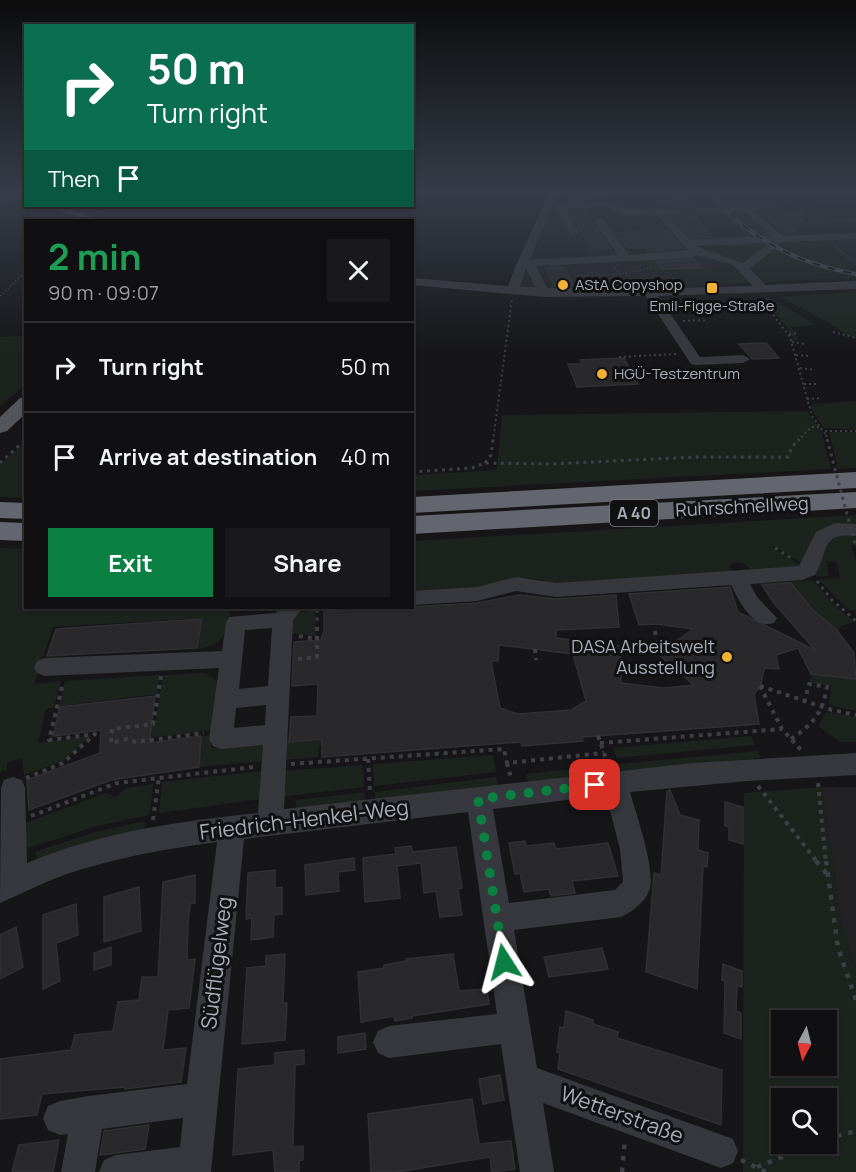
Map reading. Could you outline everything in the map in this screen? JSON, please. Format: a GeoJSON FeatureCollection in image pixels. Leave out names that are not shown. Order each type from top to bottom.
{"type":"FeatureCollection","features":[{"type":"Feature","properties":{"kind":"highway","name":"Ruhrschnellweg"},"geometry":{"type":"LineString","coordinates":[[414,504],[856,480]]}},
{"type":"Feature","properties":{"kind":"highway","name":"Ruhrschnellweg"},"geometry":{"type":"LineString","coordinates":[[414,525],[856,500]]}},
{"type":"Feature","properties":{"kind":"highway"},"geometry":{"type":"LineString","coordinates":[[12,514],[24,529]]}},
{"type":"Feature","properties":{"kind":"main road"},"geometry":{"type":"LineString","coordinates":[[0,427],[24,404]]}},
{"type":"Feature","properties":{"kind":"main road"},"geometry":{"type":"LineString","coordinates":[[0,444],[24,422]]}},
{"type":"Feature","properties":{"kind":"street"},"geometry":{"type":"LineString","coordinates":[[513,291],[524,257],[530,246]]}},
{"type":"Feature","properties":{"kind":"street"},"geometry":{"type":"LineString","coordinates":[[618,246],[625,256]]}},
{"type":"Feature","properties":{"kind":"street"},"geometry":{"type":"LineString","coordinates":[[544,293],[530,265],[606,254],[691,255],[690,246]]}},
{"type":"Feature","properties":{"kind":"street"},"geometry":{"type":"LineString","coordinates":[[690,246],[737,263],[744,268],[760,292]]}},
{"type":"Feature","properties":{"kind":"street"},"geometry":{"type":"LineString","coordinates":[[744,268],[771,246]]}},
{"type":"Feature","properties":{"kind":"street"},"geometry":{"type":"LineString","coordinates":[[542,262],[553,255],[555,249]]}},
{"type":"Feature","properties":{"kind":"street"},"geometry":{"type":"LineString","coordinates":[[414,281],[544,293],[760,292],[856,285]]}},
{"type":"Feature","properties":{"kind":"street"},"geometry":{"type":"LineString","coordinates":[[650,293],[696,361],[743,359]]}},
{"type":"Feature","properties":{"kind":"street"},"geometry":{"type":"LineString","coordinates":[[414,598],[477,594],[516,584],[556,590],[802,573],[808,570],[819,539],[828,530],[838,527],[856,530]]}},
{"type":"Feature","properties":{"kind":"street"},"geometry":{"type":"LineString","coordinates":[[737,577],[750,602],[767,618]]}},
{"type":"Feature","properties":{"kind":"street"},"geometry":{"type":"LineString","coordinates":[[270,823],[273,765],[276,734],[280,660],[287,613],[236,623],[221,739],[276,734]]}},
{"type":"Feature","properties":{"kind":"street"},"geometry":{"type":"LineString","coordinates":[[45,667],[231,659]]}},
{"type":"Feature","properties":{"kind":"street"},"geometry":{"type":"LineString","coordinates":[[226,699],[278,695]]}},
{"type":"Feature","properties":{"kind":"street","name":"Friedrich-Henkel-Weg"},"geometry":{"type":"LineString","coordinates":[[7,885],[40,870],[88,855],[150,840],[232,828],[749,769],[856,764]]}},
{"type":"Feature","properties":{"kind":"street"},"geometry":{"type":"LineString","coordinates":[[497,918],[621,903],[637,887],[633,849],[615,783]]}},
{"type":"Feature","properties":{"kind":"street"},"geometry":{"type":"LineString","coordinates":[[7,885],[13,824],[13,788]]}},
{"type":"Feature","properties":{"kind":"street"},"geometry":{"type":"LineString","coordinates":[[478,799],[537,1172]]}},
{"type":"Feature","properties":{"kind":"street","name":"Südflügelweg"},"geometry":{"type":"LineString","coordinates":[[195,1167],[232,828]]}},
{"type":"Feature","properties":{"kind":"street"},"geometry":{"type":"LineString","coordinates":[[389,1042],[513,1027]]}},
{"type":"Feature","properties":{"kind":"street","name":"Wetterstraße"},"geometry":{"type":"LineString","coordinates":[[522,1079],[721,1150]]}},
{"type":"Feature","properties":{"kind":"street"},"geometry":{"type":"LineString","coordinates":[[78,1172],[74,1115],[201,1099]]}},
{"type":"Feature","properties":{"kind":"street"},"geometry":{"type":"LineString","coordinates":[[116,1172],[195,1167]]}},
{"type":"Feature","properties":{"kind":"path"},"geometry":{"type":"LineString","coordinates":[[833,246],[850,260],[856,261]]}},
{"type":"Feature","properties":{"kind":"path"},"geometry":{"type":"LineString","coordinates":[[567,261],[576,276],[619,274]]}},
{"type":"Feature","properties":{"kind":"path"},"geometry":{"type":"LineString","coordinates":[[0,296],[24,273]]}},
{"type":"Feature","properties":{"kind":"path"},"geometry":{"type":"LineString","coordinates":[[484,463],[491,455],[513,291]]}},
{"type":"Feature","properties":{"kind":"path"},"geometry":{"type":"LineString","coordinates":[[760,292],[792,342],[812,416],[825,430],[856,431]]}},
{"type":"Feature","properties":{"kind":"path"},"geometry":{"type":"LineString","coordinates":[[669,322],[708,320]]}},
{"type":"Feature","properties":{"kind":"path"},"geometry":{"type":"LineString","coordinates":[[833,332],[856,338]]}},
{"type":"Feature","properties":{"kind":"path"},"geometry":{"type":"LineString","coordinates":[[788,334],[799,333]]}},
{"type":"Feature","properties":{"kind":"path"},"geometry":{"type":"LineString","coordinates":[[792,342],[806,344]]}},
{"type":"Feature","properties":{"kind":"path"},"geometry":{"type":"LineString","coordinates":[[620,357],[690,353]]}},
{"type":"Feature","properties":{"kind":"path"},"geometry":{"type":"LineString","coordinates":[[795,355],[809,356]]}},
{"type":"Feature","properties":{"kind":"path"},"geometry":{"type":"LineString","coordinates":[[800,368],[815,370]]}},
{"type":"Feature","properties":{"kind":"path"},"geometry":{"type":"LineString","coordinates":[[803,384],[818,384]]}},
{"type":"Feature","properties":{"kind":"path"},"geometry":{"type":"LineString","coordinates":[[807,399],[822,398]]}},
{"type":"Feature","properties":{"kind":"path"},"geometry":{"type":"LineString","coordinates":[[414,472],[472,468],[484,463],[550,464],[697,457],[788,457],[792,447],[811,427],[821,427]]}},
{"type":"Feature","properties":{"kind":"path"},"geometry":{"type":"LineString","coordinates":[[825,430],[856,548]]}},
{"type":"Feature","properties":{"kind":"path"},"geometry":{"type":"LineString","coordinates":[[0,462],[24,440]]}},
{"type":"Feature","properties":{"kind":"path"},"geometry":{"type":"LineString","coordinates":[[817,581],[832,600],[856,621]]}},
{"type":"Feature","properties":{"kind":"path"},"geometry":{"type":"LineString","coordinates":[[287,613],[334,609]]}},
{"type":"Feature","properties":{"kind":"path"},"geometry":{"type":"LineString","coordinates":[[280,660],[317,657],[317,610]]}},
{"type":"Feature","properties":{"kind":"path"},"geometry":{"type":"LineString","coordinates":[[656,631],[657,651]]}},
{"type":"Feature","properties":{"kind":"path"},"geometry":{"type":"LineString","coordinates":[[536,649],[536,660]]}},
{"type":"Feature","properties":{"kind":"path"},"geometry":{"type":"LineString","coordinates":[[163,662],[153,724],[112,729],[111,743],[202,733]]}},
{"type":"Feature","properties":{"kind":"path"},"geometry":{"type":"LineString","coordinates":[[13,788],[15,782],[63,763],[95,734],[49,740],[67,666]]}},
{"type":"Feature","properties":{"kind":"path"},"geometry":{"type":"LineString","coordinates":[[791,738],[813,724],[824,707],[827,687],[809,684],[806,700]]}},
{"type":"Feature","properties":{"kind":"path"},"geometry":{"type":"LineString","coordinates":[[856,715],[760,686],[782,729],[816,765],[835,943],[856,1000]]}},
{"type":"Feature","properties":{"kind":"path"},"geometry":{"type":"LineString","coordinates":[[600,743],[782,729]]}},
{"type":"Feature","properties":{"kind":"path"},"geometry":{"type":"LineString","coordinates":[[13,824],[117,783],[273,765],[368,759],[414,753],[504,749],[507,763],[604,753],[597,736]]}},
{"type":"Feature","properties":{"kind":"path"},"geometry":{"type":"LineString","coordinates":[[368,759],[370,811]]}},
{"type":"Feature","properties":{"kind":"path"},"geometry":{"type":"LineString","coordinates":[[749,769],[763,795],[827,874]]}},
{"type":"Feature","properties":{"kind":"path"},"geometry":{"type":"LineString","coordinates":[[150,840],[159,777]]}},
{"type":"Feature","properties":{"kind":"path"},"geometry":{"type":"LineString","coordinates":[[622,1172],[627,1116]]}},
{"type":"Feature","properties":{"kind":"path"},"geometry":{"type":"LineString","coordinates":[[837,1136],[856,1131]]}},
{"type":"Feature","properties":{"kind":"path"},"geometry":{"type":"LineString","coordinates":[[766,1172],[757,1167],[790,1154]]}},
{"type":"Feature","properties":{"kind":"shaded area"},"geometry":{"type":"Polygon","coordinates":[[[533,246],[785,246],[759,282],[644,289],[518,288],[519,276],[533,246]]]}},
{"type":"Feature","properties":{"kind":"shaded area"},"geometry":{"type":"Polygon","coordinates":[[[621,246],[629,246],[631,249],[689,250],[657,256],[625,252],[621,246]]]}},
{"type":"Feature","properties":{"kind":"shaded area"},"geometry":{"type":"Polygon","coordinates":[[[694,246],[763,246],[767,248],[744,263],[695,248],[694,246]]]}},
{"type":"Feature","properties":{"kind":"shaded area"},"geometry":{"type":"Polygon","coordinates":[[[776,246],[831,246],[856,267],[856,278],[760,282],[748,270],[776,246]]]}},
{"type":"Feature","properties":{"kind":"shaded area"},"geometry":{"type":"Polygon","coordinates":[[[816,246],[856,246],[856,279],[816,246]]]}},
{"type":"Feature","properties":{"kind":"shaded area"},"geometry":{"type":"Polygon","coordinates":[[[709,256],[733,263],[751,282],[679,288],[547,288],[542,282],[548,282],[545,273],[548,273],[555,287],[601,285],[596,277],[608,276],[613,285],[674,282],[668,273],[648,273],[645,269],[647,268],[642,265],[645,264],[643,262],[617,263],[616,260],[654,258],[654,261],[668,261],[669,257],[672,262],[656,262],[661,269],[719,267],[709,256]]]}},
{"type":"Feature","properties":{"kind":"shaded area"},"geometry":{"type":"Polygon","coordinates":[[[856,292],[856,338],[780,297],[856,292]]]}},
{"type":"Feature","properties":{"kind":"shaded area"},"geometry":{"type":"Polygon","coordinates":[[[768,297],[817,325],[791,327],[799,341],[794,340],[788,328],[762,298],[768,297]]]}},
{"type":"Feature","properties":{"kind":"shaded area"},"geometry":{"type":"Polygon","coordinates":[[[24,336],[24,386],[0,406],[0,337],[24,336]]]}},
{"type":"Feature","properties":{"kind":"shaded area"},"geometry":{"type":"Polygon","coordinates":[[[856,401],[856,430],[824,428],[813,413],[811,404],[856,401]]]}},
{"type":"Feature","properties":{"kind":"shaded area"},"geometry":{"type":"Polygon","coordinates":[[[807,411],[821,431],[831,469],[414,491],[414,475],[497,470],[502,415],[807,411]]]}},
{"type":"Feature","properties":{"kind":"shaded area"},"geometry":{"type":"Polygon","coordinates":[[[829,432],[856,432],[856,468],[838,469],[829,432]]]}},
{"type":"Feature","properties":{"kind":"shaded area"},"geometry":{"type":"Polygon","coordinates":[[[24,443],[24,498],[0,497],[0,465],[24,443]]]}},
{"type":"Feature","properties":{"kind":"shaded area"},"geometry":{"type":"Polygon","coordinates":[[[856,515],[856,527],[837,524],[805,565],[775,547],[771,547],[803,566],[752,572],[745,564],[736,562],[730,565],[731,573],[553,584],[538,579],[513,578],[472,589],[414,593],[414,541],[856,515]]]}},
{"type":"Feature","properties":{"kind":"shaded area"},"geometry":{"type":"Polygon","coordinates":[[[856,532],[856,546],[851,545],[856,561],[856,610],[848,610],[818,579],[840,578],[837,562],[826,561],[829,576],[817,577],[812,571],[824,540],[856,532]]]}},
{"type":"Feature","properties":{"kind":"shaded area"},"geometry":{"type":"Polygon","coordinates":[[[0,548],[24,549],[24,609],[230,609],[226,631],[220,640],[208,647],[198,649],[203,618],[53,627],[34,684],[61,681],[54,708],[46,709],[38,743],[91,736],[63,761],[24,775],[22,758],[7,763],[7,770],[0,772],[0,548]]]}},
{"type":"Feature","properties":{"kind":"shaded area"},"geometry":{"type":"Polygon","coordinates":[[[813,580],[834,605],[854,622],[836,630],[805,601],[791,583],[762,585],[761,583],[813,580]]]}},
{"type":"Feature","properties":{"kind":"shaded area"},"geometry":{"type":"Polygon","coordinates":[[[315,611],[316,636],[291,633],[292,617],[297,612],[315,611]]]}},
{"type":"Feature","properties":{"kind":"shaded area"},"geometry":{"type":"Polygon","coordinates":[[[205,673],[218,682],[213,730],[137,739],[115,730],[155,724],[163,675],[205,673]]]}},
{"type":"Feature","properties":{"kind":"shaded area"},"geometry":{"type":"Polygon","coordinates":[[[811,674],[856,679],[856,711],[829,705],[831,686],[811,683],[811,674]]]}},
{"type":"Feature","properties":{"kind":"shaded area"},"geometry":{"type":"Polygon","coordinates":[[[159,675],[157,694],[59,706],[65,681],[159,675]]]}},
{"type":"Feature","properties":{"kind":"shaded area"},"geometry":{"type":"Polygon","coordinates":[[[826,712],[856,717],[856,742],[840,742],[818,726],[826,712]]]}},
{"type":"Feature","properties":{"kind":"shaded area"},"geometry":{"type":"Polygon","coordinates":[[[213,735],[211,748],[267,744],[266,761],[199,767],[201,736],[213,735]]]}},
{"type":"Feature","properties":{"kind":"shaded area"},"geometry":{"type":"Polygon","coordinates":[[[323,735],[318,757],[283,760],[284,742],[317,740],[323,735]]]}},
{"type":"Feature","properties":{"kind":"shaded area"},"geometry":{"type":"Polygon","coordinates":[[[751,736],[755,745],[617,758],[613,748],[751,736]]]}},
{"type":"Feature","properties":{"kind":"shaded area"},"geometry":{"type":"Polygon","coordinates":[[[758,751],[761,758],[622,772],[619,764],[758,751]]]}},
{"type":"Feature","properties":{"kind":"shaded area"},"geometry":{"type":"Polygon","coordinates":[[[493,755],[496,772],[374,786],[373,764],[493,755]]]}},
{"type":"Feature","properties":{"kind":"shaded area"},"geometry":{"type":"Polygon","coordinates":[[[363,765],[364,787],[280,797],[282,771],[363,765]]]}},
{"type":"Feature","properties":{"kind":"shaded area"},"geometry":{"type":"Polygon","coordinates":[[[590,767],[593,775],[528,782],[526,774],[590,767]]]}},
{"type":"Feature","properties":{"kind":"shaded area"},"geometry":{"type":"Polygon","coordinates":[[[264,771],[262,799],[159,813],[162,782],[264,771]]]}},
{"type":"Feature","properties":{"kind":"shaded area"},"geometry":{"type":"Polygon","coordinates":[[[496,777],[498,786],[375,800],[375,792],[496,777]]]}},
{"type":"Feature","properties":{"kind":"shaded area"},"geometry":{"type":"Polygon","coordinates":[[[153,784],[150,815],[97,826],[25,849],[23,824],[106,793],[115,797],[126,788],[153,784]]]}},
{"type":"Feature","properties":{"kind":"shaded area"},"geometry":{"type":"Polygon","coordinates":[[[822,787],[856,787],[856,969],[841,920],[822,787]]]}},
{"type":"Feature","properties":{"kind":"shaded area"},"geometry":{"type":"Polygon","coordinates":[[[822,787],[841,920],[856,969],[856,1172],[743,1172],[744,793],[822,787]]]}},
{"type":"Feature","properties":{"kind":"shaded area"},"geometry":{"type":"Polygon","coordinates":[[[364,792],[365,801],[296,809],[296,800],[364,792]]]}},
{"type":"Feature","properties":{"kind":"shaded area"},"geometry":{"type":"Polygon","coordinates":[[[145,821],[144,830],[36,860],[35,852],[95,832],[145,821]]]}},
{"type":"Feature","properties":{"kind":"building"},"geometry":{"type":"Polygon","coordinates":[[[589,246],[609,246],[611,249],[591,249],[589,246]]]}},
{"type":"Feature","properties":{"kind":"building"},"geometry":{"type":"Polygon","coordinates":[[[625,246],[681,246],[683,248],[648,251],[645,248],[627,248],[625,246]]]}},
{"type":"Feature","properties":{"kind":"building"},"geometry":{"type":"Polygon","coordinates":[[[694,259],[701,268],[661,269],[656,262],[694,259]]]}},
{"type":"Feature","properties":{"kind":"building"},"geometry":{"type":"Polygon","coordinates":[[[564,267],[574,286],[554,286],[546,268],[564,267]]]}},
{"type":"Feature","properties":{"kind":"building"},"geometry":{"type":"Polygon","coordinates":[[[766,343],[779,358],[752,359],[739,344],[766,343]]]}},
{"type":"Feature","properties":{"kind":"building","name":"HGÜ-Testzentrum"},"geometry":{"type":"Polygon","coordinates":[[[624,358],[638,384],[577,387],[568,364],[582,364],[580,360],[624,358]]]}},
{"type":"Feature","properties":{"kind":"building"},"geometry":{"type":"Polygon","coordinates":[[[791,583],[813,610],[837,630],[854,653],[856,679],[811,674],[798,648],[776,655],[779,669],[764,668],[761,685],[754,694],[759,724],[582,737],[583,741],[522,746],[521,742],[322,757],[322,739],[289,742],[291,717],[317,716],[318,684],[292,686],[294,642],[321,640],[324,630],[324,612],[414,609],[414,607],[477,603],[520,595],[556,599],[616,595],[619,627],[556,630],[556,638],[620,646],[621,683],[664,688],[694,685],[658,654],[693,629],[656,624],[639,625],[629,594],[730,587],[738,612],[815,650],[773,602],[762,585],[791,583]],[[499,645],[498,661],[491,661],[500,708],[518,714],[571,710],[586,701],[573,654],[499,645]]]}},
{"type":"Feature","properties":{"kind":"building"},"geometry":{"type":"Polygon","coordinates":[[[202,619],[197,648],[47,656],[56,629],[202,619]]]}},
{"type":"Feature","properties":{"kind":"building"},"geometry":{"type":"Polygon","coordinates":[[[155,696],[149,743],[201,736],[199,767],[111,780],[29,810],[27,780],[100,753],[101,730],[53,736],[60,707],[155,696]]]}},
{"type":"Feature","properties":{"kind":"building"},"geometry":{"type":"Polygon","coordinates":[[[670,790],[680,815],[699,820],[698,850],[708,853],[707,867],[703,866],[697,989],[646,972],[654,873],[661,875],[667,791],[670,790]]]}},
{"type":"Feature","properties":{"kind":"building"},"geometry":{"type":"Polygon","coordinates":[[[725,802],[743,807],[743,844],[729,840],[729,827],[725,826],[725,802]]]}},
{"type":"Feature","properties":{"kind":"building"},"geometry":{"type":"Polygon","coordinates":[[[525,841],[526,846],[554,843],[556,849],[608,843],[618,876],[572,881],[575,893],[551,896],[549,889],[524,892],[520,873],[515,874],[509,843],[525,841]]]}},
{"type":"Feature","properties":{"kind":"building"},"geometry":{"type":"Polygon","coordinates":[[[411,846],[412,852],[456,847],[462,888],[458,889],[462,915],[440,917],[436,891],[424,893],[421,863],[397,866],[400,898],[365,902],[363,858],[396,854],[395,848],[411,846]]]}},
{"type":"Feature","properties":{"kind":"building"},"geometry":{"type":"Polygon","coordinates":[[[354,858],[355,870],[338,872],[339,891],[306,895],[305,865],[354,858]]]}},
{"type":"Feature","properties":{"kind":"building"},"geometry":{"type":"Polygon","coordinates":[[[275,870],[275,888],[282,887],[282,914],[274,915],[273,937],[251,940],[252,918],[246,919],[248,873],[275,870]]]}},
{"type":"Feature","properties":{"kind":"building"},"geometry":{"type":"Polygon","coordinates":[[[195,875],[195,903],[190,904],[188,924],[187,960],[195,959],[189,1008],[168,1010],[163,1050],[186,1048],[181,1082],[125,1089],[125,1087],[42,1094],[37,1115],[0,1119],[0,1059],[71,1050],[75,1035],[113,1031],[118,1002],[139,1000],[142,977],[158,977],[163,882],[195,875]]]}},
{"type":"Feature","properties":{"kind":"building"},"geometry":{"type":"Polygon","coordinates":[[[139,887],[141,931],[104,942],[104,897],[139,887]]]}},
{"type":"Feature","properties":{"kind":"building"},"geometry":{"type":"Polygon","coordinates":[[[76,904],[78,935],[56,943],[60,981],[43,989],[43,915],[76,904]]]}},
{"type":"Feature","properties":{"kind":"building"},"geometry":{"type":"Polygon","coordinates":[[[16,927],[23,967],[0,979],[0,935],[16,927]]]}},
{"type":"Feature","properties":{"kind":"building"},"geometry":{"type":"Polygon","coordinates":[[[111,947],[111,965],[94,970],[94,953],[111,947]]]}},
{"type":"Feature","properties":{"kind":"building"},"geometry":{"type":"Polygon","coordinates":[[[602,948],[608,969],[549,977],[544,957],[602,948]]]}},
{"type":"Feature","properties":{"kind":"building"},"geometry":{"type":"Polygon","coordinates":[[[285,954],[283,1003],[287,1003],[285,1040],[242,1044],[247,968],[266,966],[266,956],[285,954]]]}},
{"type":"Feature","properties":{"kind":"building"},"geometry":{"type":"Polygon","coordinates":[[[453,954],[459,991],[487,989],[489,1004],[412,1016],[412,1018],[395,1021],[394,1016],[361,1022],[358,972],[384,968],[384,965],[407,961],[406,959],[453,954]]]}},
{"type":"Feature","properties":{"kind":"building"},"geometry":{"type":"Polygon","coordinates":[[[723,964],[742,971],[742,987],[737,985],[736,1011],[741,1013],[741,1039],[724,1033],[723,964]]]}},
{"type":"Feature","properties":{"kind":"building"},"geometry":{"type":"Polygon","coordinates":[[[566,1011],[593,1020],[593,1024],[618,1032],[617,1038],[722,1070],[721,1125],[558,1069],[560,1053],[557,1052],[560,1027],[564,1028],[566,1011]]]}},
{"type":"Feature","properties":{"kind":"building"},"geometry":{"type":"Polygon","coordinates":[[[365,1033],[366,1049],[338,1053],[338,1037],[365,1033]]]}},
{"type":"Feature","properties":{"kind":"building"},"geometry":{"type":"Polygon","coordinates":[[[304,1050],[304,1064],[295,1065],[293,1147],[303,1146],[303,1160],[299,1161],[299,1172],[275,1172],[273,1150],[233,1155],[238,1069],[275,1065],[275,1053],[304,1050]]]}},
{"type":"Feature","properties":{"kind":"building"},"geometry":{"type":"Polygon","coordinates":[[[500,1075],[504,1100],[483,1104],[479,1079],[500,1075]]]}},
{"type":"Feature","properties":{"kind":"building"},"geometry":{"type":"Polygon","coordinates":[[[472,1099],[479,1144],[511,1141],[515,1169],[492,1172],[490,1157],[397,1172],[371,1172],[368,1114],[472,1099]]]}},
{"type":"Feature","properties":{"kind":"building"},"geometry":{"type":"Polygon","coordinates":[[[149,1125],[145,1149],[100,1155],[104,1131],[149,1125]]]}},
{"type":"Feature","properties":{"kind":"building"},"geometry":{"type":"Polygon","coordinates":[[[59,1140],[53,1172],[12,1172],[19,1145],[59,1140]]]}},
{"type":"Feature","properties":{"kind":"railway"},"geometry":{"type":"LineString","coordinates":[[774,246],[806,261],[856,274]]}},
{"type":"Feature","properties":{"kind":"place","name":"AStA Copyshop"},"geometry":{"type":"Point","coordinates":[563,285]}},
{"type":"Feature","properties":{"kind":"place","name":"Emil-Figge-Straße"},"geometry":{"type":"Point","coordinates":[712,288]}},
{"type":"Feature","properties":{"kind":"place","name":"HGÜ-Testzentrum"},"geometry":{"type":"Point","coordinates":[602,374]}},
{"type":"Feature","properties":{"kind":"place","name":"DASA Arbeitswelt Ausstellung"},"geometry":{"type":"Point","coordinates":[727,657]}},
{"type":"Feature","properties":{"kind":"route"},"geometry":{"type":"LineString","coordinates":[[504,962],[478,799],[595,785]]}}]}
